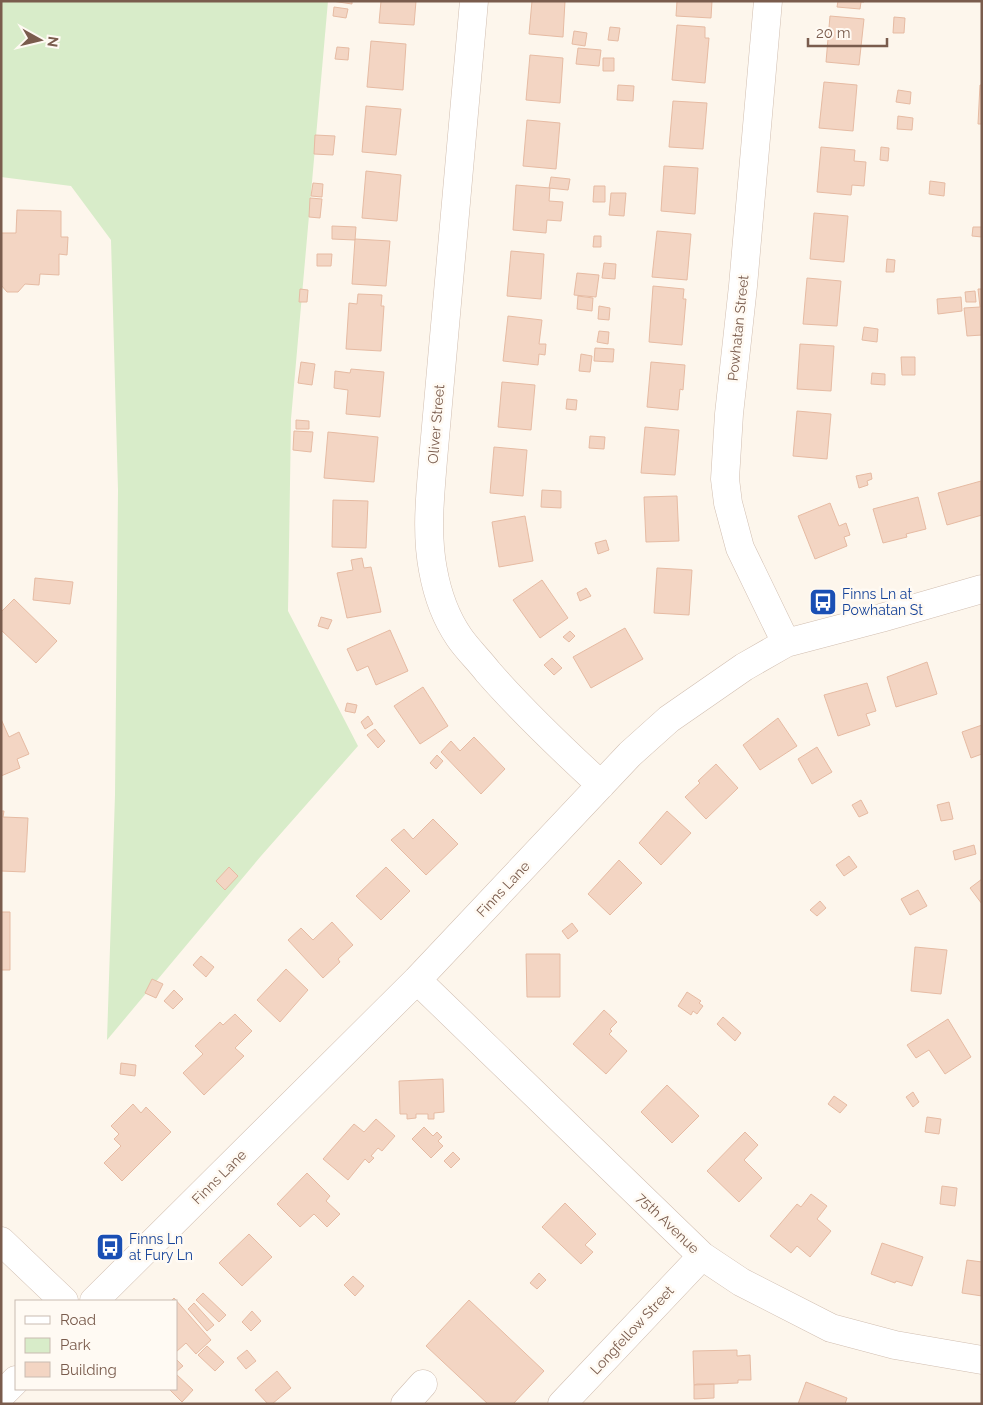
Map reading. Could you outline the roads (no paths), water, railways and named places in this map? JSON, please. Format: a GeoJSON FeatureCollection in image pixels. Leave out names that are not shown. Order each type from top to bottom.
{"type":"FeatureCollection","features":[{"type":"Feature","properties":{"kind":"street","name":"Oliver Street"},"geometry":{"type":"LineString","coordinates":[[474,1],[432,468],[429,545],[433,572],[444,607],[459,637],[556,744],[601,785]]}},
{"type":"Feature","properties":{"kind":"street","name":"Powhatan Street"},"geometry":{"type":"LineString","coordinates":[[768,1],[740,314],[729,414],[725,479],[728,504],[740,548],[786,643]]}},
{"type":"Feature","properties":{"kind":"street","name":"Finns Lane"},"geometry":{"type":"LineString","coordinates":[[95,1300],[417,980],[630,754],[669,719],[744,667],[786,643],[982,589]]}},
{"type":"Feature","properties":{"kind":"street","name":"75th Avenue"},"geometry":{"type":"LineString","coordinates":[[417,980],[702,1256],[741,1282],[831,1328],[894,1345],[982,1360]]}},
{"type":"Feature","properties":{"kind":"street"},"geometry":{"type":"LineString","coordinates":[[1,1241],[63,1300]]}},
{"type":"Feature","properties":{"kind":"street","name":"Longfellow Street"},"geometry":{"type":"LineString","coordinates":[[562,1404],[702,1256]]}},
{"type":"Feature","properties":{"kind":"street"},"geometry":{"type":"LineString","coordinates":[[1,1395],[15,1381]]}},
{"type":"Feature","properties":{"kind":"place","name":"Finns Ln at Powhatan St"},"geometry":{"type":"Point","coordinates":[823,602]}},
{"type":"Feature","properties":{"kind":"place","name":"Finns Ln at Fury Ln"},"geometry":{"type":"Point","coordinates":[110,1247]}}]}
